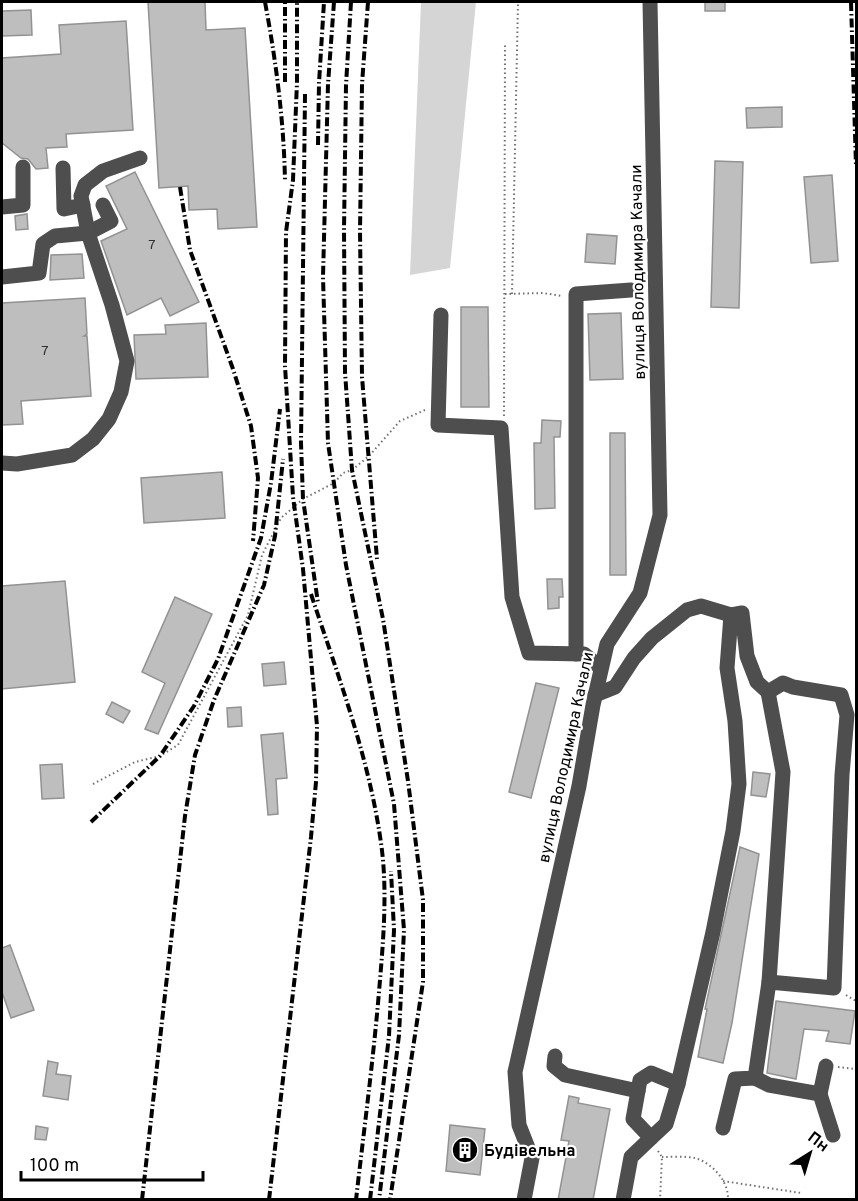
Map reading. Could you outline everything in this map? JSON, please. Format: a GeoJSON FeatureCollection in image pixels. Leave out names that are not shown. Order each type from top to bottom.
{"type":"FeatureCollection","features":[{"type":"Feature","properties":{"kind":"street","name":"вулиця Володимира Качали"},"geometry":{"type":"LineString","coordinates":[[524,1200],[532,1158],[519,1125],[515,1072],[579,786],[595,695],[607,644],[640,593],[660,515],[650,2]]}},
{"type":"Feature","properties":{"kind":"street"},"geometry":{"type":"LineString","coordinates":[[2,463],[17,464],[72,455],[93,439],[109,418],[122,392],[126,361],[112,305],[88,233],[81,196],[85,185],[103,171],[140,158]]}},
{"type":"Feature","properties":{"kind":"street"},"geometry":{"type":"LineString","coordinates":[[2,207],[23,205],[22,167]]}},
{"type":"Feature","properties":{"kind":"street"},"geometry":{"type":"LineString","coordinates":[[63,168],[64,209],[83,205]]}},
{"type":"Feature","properties":{"kind":"street"},"geometry":{"type":"LineString","coordinates":[[2,277],[39,273],[43,244],[55,236],[88,233],[111,221],[103,205]]}},
{"type":"Feature","properties":{"kind":"street"},"geometry":{"type":"LineString","coordinates":[[576,654],[576,294],[631,290]]}},
{"type":"Feature","properties":{"kind":"street"},"geometry":{"type":"LineString","coordinates":[[441,315],[438,425],[501,428],[512,597],[529,653],[584,654],[601,668]]}},
{"type":"Feature","properties":{"kind":"street"},"geometry":{"type":"LineString","coordinates":[[595,695],[615,687],[634,658],[652,638],[687,610],[701,606],[731,615],[742,613],[747,656],[757,682],[768,692],[783,772],[769,982],[755,1078]]}},
{"type":"Feature","properties":{"kind":"street"},"geometry":{"type":"LineString","coordinates":[[623,1200],[631,1157],[666,1124],[678,1084],[713,932],[733,831],[739,784],[735,721],[727,668],[731,615]]}},
{"type":"Feature","properties":{"kind":"street"},"geometry":{"type":"LineString","coordinates":[[768,692],[783,683],[793,687],[841,695],[847,715],[842,776],[834,988],[769,982]]}},
{"type":"Feature","properties":{"kind":"street"},"geometry":{"type":"LineString","coordinates":[[555,1056],[554,1066],[565,1075],[638,1091]]}},
{"type":"Feature","properties":{"kind":"street"},"geometry":{"type":"LineString","coordinates":[[826,1066],[820,1094],[833,1135]]}},
{"type":"Feature","properties":{"kind":"street"},"geometry":{"type":"LineString","coordinates":[[651,1138],[633,1119],[640,1080],[651,1073],[678,1084]]}},
{"type":"Feature","properties":{"kind":"street"},"geometry":{"type":"LineString","coordinates":[[723,1128],[735,1080],[755,1078],[769,1085],[820,1094]]}},
{"type":"Feature","properties":{"kind":"path"},"geometry":{"type":"LineString","coordinates":[[512,294],[518,2]]}},
{"type":"Feature","properties":{"kind":"path"},"geometry":{"type":"LineString","coordinates":[[501,428],[505,412],[505,44]]}},
{"type":"Feature","properties":{"kind":"path"},"geometry":{"type":"LineString","coordinates":[[504,294],[543,293],[563,297],[576,294]]}},
{"type":"Feature","properties":{"kind":"path"},"geometry":{"type":"LineString","coordinates":[[93,784],[135,762],[159,756],[178,745],[248,615],[262,555],[281,518],[303,499],[334,483],[343,473],[352,470],[369,456],[400,421],[438,405]]}},
{"type":"Feature","properties":{"kind":"path"},"geometry":{"type":"LineString","coordinates":[[826,1066],[856,1069]]}},
{"type":"Feature","properties":{"kind":"path"},"geometry":{"type":"LineString","coordinates":[[651,1138],[662,1157],[660,1200]]}},
{"type":"Feature","properties":{"kind":"path"},"geometry":{"type":"LineString","coordinates":[[662,1157],[695,1158],[718,1172],[728,1192],[728,1200]]}},
{"type":"Feature","properties":{"kind":"path"},"geometry":{"type":"LineString","coordinates":[[723,1180],[801,1193]]}},
{"type":"Feature","properties":{"kind":"shaded area"},"geometry":{"type":"Polygon","coordinates":[[[421,2],[476,2],[450,268],[410,275],[421,2]]]}},
{"type":"Feature","properties":{"kind":"building"},"geometry":{"type":"Polygon","coordinates":[[[148,2],[205,2],[206,30],[245,28],[257,227],[218,229],[217,209],[189,210],[188,186],[159,188],[148,2]]]}},
{"type":"Feature","properties":{"kind":"building"},"geometry":{"type":"Polygon","coordinates":[[[705,2],[725,2],[725,11],[705,11],[705,2]]]}},
{"type":"Feature","properties":{"kind":"building"},"geometry":{"type":"Polygon","coordinates":[[[31,10],[32,35],[2,36],[2,11],[31,10]]]}},
{"type":"Feature","properties":{"kind":"building"},"geometry":{"type":"Polygon","coordinates":[[[126,21],[133,130],[66,134],[67,147],[46,148],[48,168],[36,169],[28,159],[21,158],[2,143],[2,58],[61,54],[59,25],[126,21]]]}},
{"type":"Feature","properties":{"kind":"building"},"geometry":{"type":"Polygon","coordinates":[[[782,107],[782,127],[747,128],[746,108],[782,107]]]}},
{"type":"Feature","properties":{"kind":"building"},"geometry":{"type":"Polygon","coordinates":[[[715,161],[743,162],[739,308],[711,307],[715,161]]]}},
{"type":"Feature","properties":{"kind":"building"},"geometry":{"type":"Polygon","coordinates":[[[135,172],[199,302],[170,316],[161,298],[127,315],[101,241],[127,229],[106,186],[135,172]]]}},
{"type":"Feature","properties":{"kind":"building"},"geometry":{"type":"Polygon","coordinates":[[[832,175],[838,261],[811,263],[804,177],[832,175]]]}},
{"type":"Feature","properties":{"kind":"building"},"geometry":{"type":"Polygon","coordinates":[[[27,214],[28,229],[16,230],[15,216],[27,214]]]}},
{"type":"Feature","properties":{"kind":"building"},"geometry":{"type":"Polygon","coordinates":[[[587,234],[617,236],[615,264],[585,262],[587,234]]]}},
{"type":"Feature","properties":{"kind":"building"},"geometry":{"type":"Polygon","coordinates":[[[82,254],[84,278],[50,280],[51,255],[82,254]]]}},
{"type":"Feature","properties":{"kind":"building"},"geometry":{"type":"Polygon","coordinates":[[[85,298],[87,334],[84,336],[87,336],[91,396],[21,401],[23,424],[2,425],[2,303],[85,298]]]}},
{"type":"Feature","properties":{"kind":"building"},"geometry":{"type":"Polygon","coordinates":[[[461,307],[488,307],[489,407],[461,407],[461,307]]]}},
{"type":"Feature","properties":{"kind":"building"},"geometry":{"type":"Polygon","coordinates":[[[621,313],[623,379],[590,380],[588,314],[621,313]]]}},
{"type":"Feature","properties":{"kind":"building"},"geometry":{"type":"Polygon","coordinates":[[[206,323],[208,377],[136,379],[134,335],[166,334],[165,325],[206,323]]]}},
{"type":"Feature","properties":{"kind":"building"},"geometry":{"type":"Polygon","coordinates":[[[542,420],[561,421],[560,437],[554,437],[555,508],[535,509],[534,443],[541,443],[542,420]]]}},
{"type":"Feature","properties":{"kind":"building"},"geometry":{"type":"Polygon","coordinates":[[[610,433],[625,433],[626,575],[610,575],[610,433]]]}},
{"type":"Feature","properties":{"kind":"building"},"geometry":{"type":"Polygon","coordinates":[[[222,472],[225,518],[144,523],[141,478],[222,472]]]}},
{"type":"Feature","properties":{"kind":"building"},"geometry":{"type":"Polygon","coordinates":[[[547,579],[562,579],[563,597],[559,597],[559,608],[548,609],[547,579]]]}},
{"type":"Feature","properties":{"kind":"building"},"geometry":{"type":"Polygon","coordinates":[[[65,581],[75,682],[2,689],[2,586],[65,581]]]}},
{"type":"Feature","properties":{"kind":"building"},"geometry":{"type":"Polygon","coordinates":[[[175,597],[212,614],[158,734],[145,729],[165,683],[142,672],[175,597]]]}},
{"type":"Feature","properties":{"kind":"building"},"geometry":{"type":"Polygon","coordinates":[[[284,662],[286,684],[264,686],[262,664],[284,662]]]}},
{"type":"Feature","properties":{"kind":"building"},"geometry":{"type":"Polygon","coordinates":[[[536,683],[559,688],[531,798],[509,792],[536,683]]]}},
{"type":"Feature","properties":{"kind":"building"},"geometry":{"type":"Polygon","coordinates":[[[112,702],[130,711],[123,723],[106,714],[112,702]]]}},
{"type":"Feature","properties":{"kind":"building"},"geometry":{"type":"Polygon","coordinates":[[[241,707],[242,726],[228,727],[227,708],[241,707]]]}},
{"type":"Feature","properties":{"kind":"building"},"geometry":{"type":"Polygon","coordinates":[[[283,733],[287,778],[276,779],[278,814],[268,815],[261,735],[283,733]]]}},
{"type":"Feature","properties":{"kind":"building"},"geometry":{"type":"Polygon","coordinates":[[[62,764],[64,798],[42,799],[40,765],[62,764]]]}},
{"type":"Feature","properties":{"kind":"building"},"geometry":{"type":"Polygon","coordinates":[[[753,772],[770,774],[766,797],[751,795],[753,772]]]}},
{"type":"Feature","properties":{"kind":"building"},"geometry":{"type":"Polygon","coordinates":[[[740,847],[759,854],[732,1023],[723,1063],[698,1057],[707,1009],[705,1009],[740,847]]]}},
{"type":"Feature","properties":{"kind":"building"},"geometry":{"type":"Polygon","coordinates":[[[10,945],[34,1010],[11,1018],[2,992],[2,948],[10,945]]]}},
{"type":"Feature","properties":{"kind":"building"},"geometry":{"type":"Polygon","coordinates":[[[776,1001],[855,1011],[850,1044],[826,1041],[829,1031],[804,1029],[796,1079],[767,1073],[776,1001]]]}},
{"type":"Feature","properties":{"kind":"building"},"geometry":{"type":"Polygon","coordinates":[[[48,1061],[58,1063],[56,1074],[71,1076],[68,1100],[43,1096],[48,1061]]]}},
{"type":"Feature","properties":{"kind":"building"},"geometry":{"type":"Polygon","coordinates":[[[569,1096],[579,1098],[578,1103],[610,1109],[593,1200],[558,1200],[569,1141],[561,1140],[569,1096]]]}},
{"type":"Feature","properties":{"kind":"building","name":"Будівельна"},"geometry":{"type":"Polygon","coordinates":[[[450,1125],[485,1129],[480,1175],[446,1171],[450,1125]]]}},
{"type":"Feature","properties":{"kind":"building"},"geometry":{"type":"Polygon","coordinates":[[[36,1126],[48,1128],[46,1140],[35,1139],[36,1126]]]}},
{"type":"Feature","properties":{"kind":"railway"},"geometry":{"type":"LineString","coordinates":[[265,2],[279,91],[285,182]]}},
{"type":"Feature","properties":{"kind":"railway"},"geometry":{"type":"LineString","coordinates":[[285,2],[285,82]]}},
{"type":"Feature","properties":{"kind":"railway"},"geometry":{"type":"LineString","coordinates":[[269,1200],[316,782],[317,726],[303,569],[293,497],[285,366],[286,232],[293,180],[297,2]]}},
{"type":"Feature","properties":{"kind":"railway"},"geometry":{"type":"LineString","coordinates":[[318,145],[324,2]]}},
{"type":"Feature","properties":{"kind":"railway"},"geometry":{"type":"LineString","coordinates":[[334,2],[328,84],[323,277],[328,443],[346,565],[394,804],[404,930],[399,1035],[379,1200]]}},
{"type":"Feature","properties":{"kind":"railway"},"geometry":{"type":"LineString","coordinates":[[351,2],[346,85],[344,230],[345,372],[352,470],[383,619],[408,781],[423,900],[423,982],[390,1200]]}},
{"type":"Feature","properties":{"kind":"railway"},"geometry":{"type":"LineString","coordinates":[[368,2],[362,84],[360,232],[362,377],[377,559]]}},
{"type":"Feature","properties":{"kind":"railway"},"geometry":{"type":"LineString","coordinates":[[851,2],[856,166]]}},
{"type":"Feature","properties":{"kind":"railway"},"geometry":{"type":"LineString","coordinates":[[305,94],[301,443],[303,499],[318,603]]}},
{"type":"Feature","properties":{"kind":"railway"},"geometry":{"type":"LineString","coordinates":[[180,187],[190,250],[251,426],[258,478],[253,541]]}},
{"type":"Feature","properties":{"kind":"railway"},"geometry":{"type":"LineString","coordinates":[[91,822],[160,756],[194,706],[218,659],[261,538],[271,483],[280,409]]}},
{"type":"Feature","properties":{"kind":"railway"},"geometry":{"type":"LineString","coordinates":[[142,1200],[185,816],[195,755],[214,700],[264,585],[275,536],[283,459]]}},
{"type":"Feature","properties":{"kind":"railway"},"geometry":{"type":"LineString","coordinates":[[311,594],[361,748],[376,811],[383,861],[384,918],[381,974],[356,1200]]}},
{"type":"Feature","properties":{"kind":"railway"},"geometry":{"type":"LineString","coordinates":[[370,1200],[389,1036],[394,930],[391,871]]}},
{"type":"Feature","properties":{"kind":"place","name":"Будівельна"},"geometry":{"type":"Point","coordinates":[465,1150]}}]}
